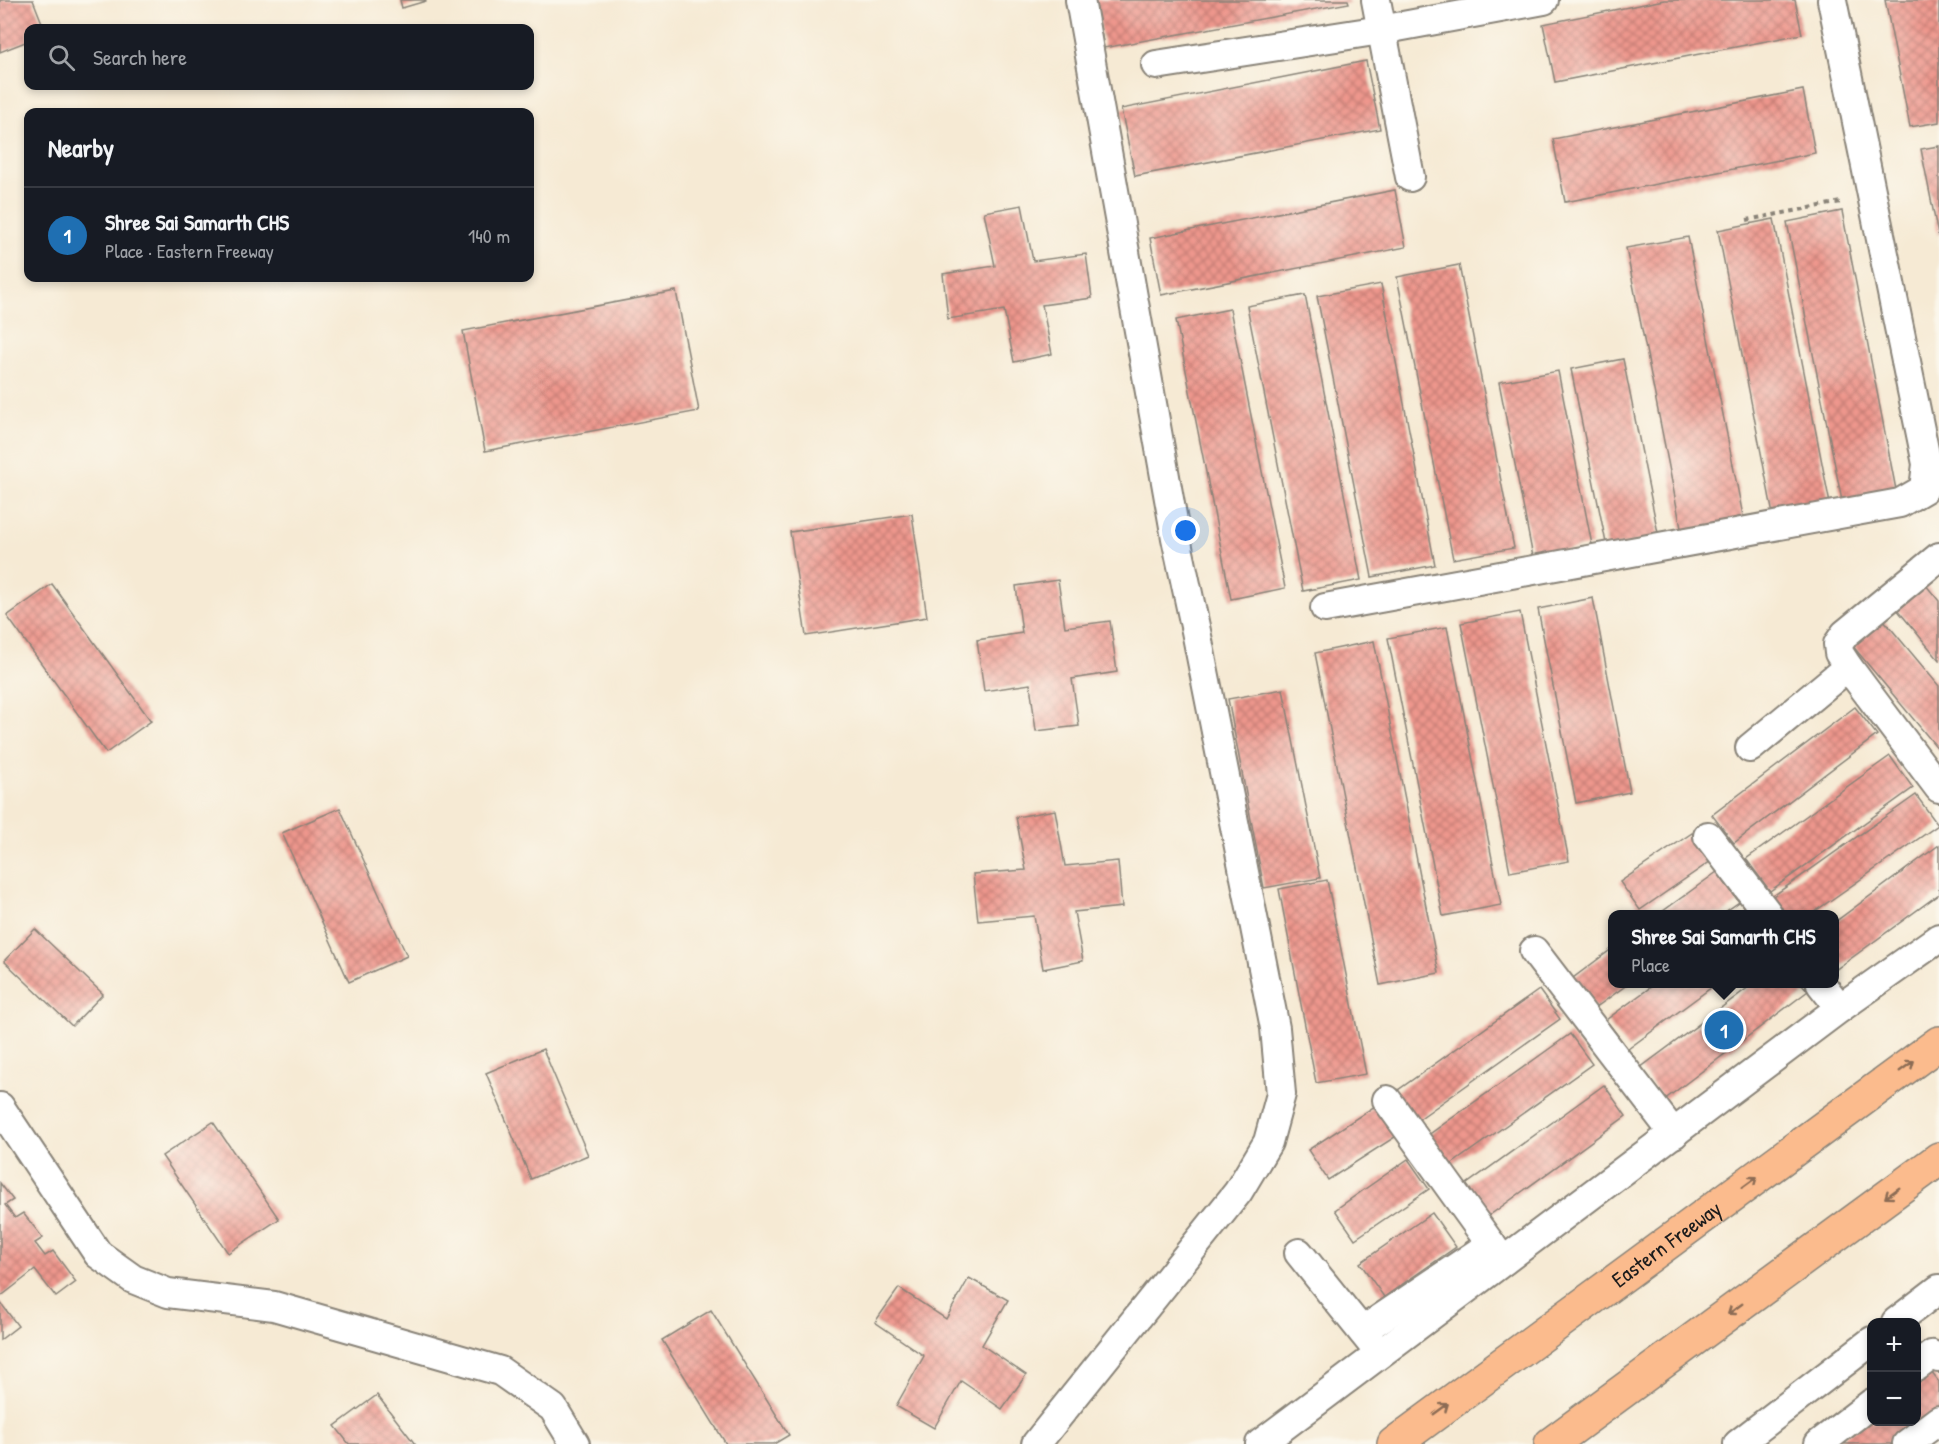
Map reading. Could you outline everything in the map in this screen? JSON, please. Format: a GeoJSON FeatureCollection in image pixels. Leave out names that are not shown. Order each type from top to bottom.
{"type":"FeatureCollection","features":[{"type":"Feature","properties":{"kind":"highway","name":"Eastern Freeway"},"geometry":{"type":"LineString","coordinates":[[1394,1444],[1939,1043]]}},
{"type":"Feature","properties":{"kind":"highway"},"geometry":{"type":"LineString","coordinates":[[1551,1444],[1939,1159]]}},
{"type":"Feature","properties":{"kind":"street"},"geometry":{"type":"LineString","coordinates":[[1036,1444],[1238,1192],[1268,1142],[1281,1094],[1275,1028],[1176,538],[1080,0]]}},
{"type":"Feature","properties":{"kind":"street"},"geometry":{"type":"LineString","coordinates":[[1376,0],[1410,177]]}},
{"type":"Feature","properties":{"kind":"street"},"geometry":{"type":"LineString","coordinates":[[1156,65],[1381,30],[1544,0]]}},
{"type":"Feature","properties":{"kind":"street"},"geometry":{"type":"LineString","coordinates":[[1325,608],[1900,503],[1924,489],[1927,464],[1832,0]]}},
{"type":"Feature","properties":{"kind":"street"},"geometry":{"type":"LineString","coordinates":[[1939,557],[1845,634],[1838,644],[1839,653],[1848,667],[1939,788]]}},
{"type":"Feature","properties":{"kind":"street"},"geometry":{"type":"LineString","coordinates":[[1750,748],[1848,667]]}},
{"type":"Feature","properties":{"kind":"street"},"geometry":{"type":"LineString","coordinates":[[1708,836],[1764,910]]}},
{"type":"Feature","properties":{"kind":"street"},"geometry":{"type":"LineString","coordinates":[[1362,1331],[1497,1253],[1674,1134],[1840,1008],[1939,938]]}},
{"type":"Feature","properties":{"kind":"street"},"geometry":{"type":"LineString","coordinates":[[1534,951],[1674,1134]]}},
{"type":"Feature","properties":{"kind":"street"},"geometry":{"type":"LineString","coordinates":[[1824,988],[1840,1008]]}},
{"type":"Feature","properties":{"kind":"street"},"geometry":{"type":"LineString","coordinates":[[1387,1100],[1497,1253]]}},
{"type":"Feature","properties":{"kind":"street"},"geometry":{"type":"LineString","coordinates":[[0,1107],[98,1254],[133,1279],[168,1293],[274,1306],[500,1371],[553,1408],[575,1444]]}},
{"type":"Feature","properties":{"kind":"street"},"geometry":{"type":"LineString","coordinates":[[1299,1253],[1380,1354]]}},
{"type":"Feature","properties":{"kind":"street"},"geometry":{"type":"LineString","coordinates":[[1260,1444],[1380,1354],[1497,1253]]}},
{"type":"Feature","properties":{"kind":"street"},"geometry":{"type":"LineString","coordinates":[[1902,1318],[1939,1289]]}},
{"type":"Feature","properties":{"kind":"street"},"geometry":{"type":"LineString","coordinates":[[1738,1444],[1867,1345]]}},
{"type":"Feature","properties":{"kind":"street"},"geometry":{"type":"LineString","coordinates":[[1819,1444],[1867,1407]]}},
{"type":"Feature","properties":{"kind":"street"},"geometry":{"type":"LineString","coordinates":[[1907,1444],[1939,1420]]}},
{"type":"Feature","properties":{"kind":"path"},"geometry":{"type":"LineString","coordinates":[[1747,220],[1872,196]]}},
{"type":"Feature","properties":{"kind":"building"},"geometry":{"type":"Polygon","coordinates":[[[0,0],[33,0],[42,24],[24,24],[24,43],[0,52],[0,0]]]}},
{"type":"Feature","properties":{"kind":"building"},"geometry":{"type":"Polygon","coordinates":[[[400,0],[426,0],[426,1],[402,8],[400,0]]]}},
{"type":"Feature","properties":{"kind":"building"},"geometry":{"type":"Polygon","coordinates":[[[1095,0],[1348,0],[1349,3],[1104,48],[1095,0]]]}},
{"type":"Feature","properties":{"kind":"building"},"geometry":{"type":"Polygon","coordinates":[[[1664,0],[1795,0],[1802,34],[1555,82],[1543,24],[1664,0]]]}},
{"type":"Feature","properties":{"kind":"building"},"geometry":{"type":"Polygon","coordinates":[[[1885,0],[1939,0],[1939,122],[1910,127],[1885,0]]]}},
{"type":"Feature","properties":{"kind":"building"},"geometry":{"type":"Polygon","coordinates":[[[1366,61],[1380,129],[1135,176],[1121,109],[1366,61]]]}},
{"type":"Feature","properties":{"kind":"building"},"geometry":{"type":"Polygon","coordinates":[[[1803,90],[1815,153],[1565,202],[1553,139],[1803,90]]]}},
{"type":"Feature","properties":{"kind":"building"},"geometry":{"type":"Polygon","coordinates":[[[1939,146],[1939,234],[1938,235],[1921,149],[1939,146]]]}},
{"type":"Feature","properties":{"kind":"building"},"geometry":{"type":"Polygon","coordinates":[[[1395,190],[1406,247],[1161,295],[1150,238],[1395,190]]]}},
{"type":"Feature","properties":{"kind":"building"},"geometry":{"type":"Polygon","coordinates":[[[1022,205],[1033,261],[1086,254],[1092,298],[1042,305],[1052,354],[1014,362],[1004,310],[948,319],[943,274],[995,266],[984,212],[1022,205]]]}},
{"type":"Feature","properties":{"kind":"building"},"geometry":{"type":"Polygon","coordinates":[[[1842,211],[1897,495],[1843,506],[1787,222],[1842,211]]]}},
{"type":"Feature","properties":{"kind":"building"},"geometry":{"type":"Polygon","coordinates":[[[1774,219],[1831,509],[1774,520],[1718,230],[1774,219]]]}},
{"type":"Feature","properties":{"kind":"building"},"geometry":{"type":"Polygon","coordinates":[[[1688,237],[1744,521],[1682,533],[1626,248],[1688,237]]]}},
{"type":"Feature","properties":{"kind":"building"},"geometry":{"type":"Polygon","coordinates":[[[1459,265],[1514,548],[1453,559],[1397,277],[1459,265]]]}},
{"type":"Feature","properties":{"kind":"building"},"geometry":{"type":"Polygon","coordinates":[[[1381,284],[1435,565],[1372,577],[1317,296],[1381,284]]]}},
{"type":"Feature","properties":{"kind":"building"},"geometry":{"type":"Polygon","coordinates":[[[676,291],[699,411],[485,451],[463,331],[676,291]]]}},
{"type":"Feature","properties":{"kind":"building"},"geometry":{"type":"Polygon","coordinates":[[[1305,295],[1361,580],[1303,591],[1247,306],[1305,295]]]}},
{"type":"Feature","properties":{"kind":"building"},"geometry":{"type":"Polygon","coordinates":[[[1230,309],[1285,588],[1231,599],[1176,320],[1230,309]]]}},
{"type":"Feature","properties":{"kind":"building"},"geometry":{"type":"Polygon","coordinates":[[[1623,359],[1659,538],[1607,548],[1571,369],[1623,359]]]}},
{"type":"Feature","properties":{"kind":"building"},"geometry":{"type":"Polygon","coordinates":[[[1558,371],[1592,545],[1533,557],[1499,382],[1558,371]]]}},
{"type":"Feature","properties":{"kind":"building"},"geometry":{"type":"Polygon","coordinates":[[[912,514],[927,617],[806,636],[790,532],[912,514]]]}},
{"type":"Feature","properties":{"kind":"building"},"geometry":{"type":"Polygon","coordinates":[[[1058,580],[1065,627],[1110,621],[1117,672],[1072,679],[1079,726],[1036,731],[1030,684],[984,691],[977,640],[1022,633],[1016,586],[1058,580]]]}},
{"type":"Feature","properties":{"kind":"building"},"geometry":{"type":"Polygon","coordinates":[[[52,584],[151,721],[106,753],[7,616],[52,584]]]}},
{"type":"Feature","properties":{"kind":"building"},"geometry":{"type":"Polygon","coordinates":[[[1925,584],[1939,601],[1939,660],[1896,608],[1925,584]]]}},
{"type":"Feature","properties":{"kind":"building"},"geometry":{"type":"Polygon","coordinates":[[[1593,598],[1630,792],[1576,803],[1538,609],[1593,598]]]}},
{"type":"Feature","properties":{"kind":"building"},"geometry":{"type":"Polygon","coordinates":[[[1520,612],[1569,861],[1510,872],[1461,623],[1520,612]]]}},
{"type":"Feature","properties":{"kind":"building"},"geometry":{"type":"Polygon","coordinates":[[[1883,619],[1939,686],[1939,750],[1852,645],[1883,619]]]}},
{"type":"Feature","properties":{"kind":"building"},"geometry":{"type":"Polygon","coordinates":[[[1447,627],[1501,905],[1443,916],[1388,638],[1447,627]]]}},
{"type":"Feature","properties":{"kind":"building"},"geometry":{"type":"Polygon","coordinates":[[[1374,641],[1439,973],[1380,985],[1315,653],[1374,641]]]}},
{"type":"Feature","properties":{"kind":"building"},"geometry":{"type":"Polygon","coordinates":[[[1283,689],[1320,878],[1264,888],[1228,699],[1283,689]]]}},
{"type":"Feature","properties":{"kind":"building"},"geometry":{"type":"Polygon","coordinates":[[[1855,707],[1877,735],[1734,843],[1712,815],[1855,707]]]}},
{"type":"Feature","properties":{"kind":"building"},"geometry":{"type":"Polygon","coordinates":[[[1890,756],[1913,788],[1770,891],[1746,859],[1890,756]]]}},
{"type":"Feature","properties":{"kind":"building"},"geometry":{"type":"Polygon","coordinates":[[[1916,795],[1938,825],[1817,910],[1772,910],[1766,901],[1916,795]]]}},
{"type":"Feature","properties":{"kind":"building"},"geometry":{"type":"Polygon","coordinates":[[[340,808],[407,956],[349,982],[282,833],[340,808]]]}},
{"type":"Feature","properties":{"kind":"building"},"geometry":{"type":"Polygon","coordinates":[[[1055,810],[1065,866],[1118,861],[1122,907],[1074,912],[1083,961],[1043,969],[1034,916],[978,921],[973,874],[1026,870],[1016,817],[1055,810]]]}},
{"type":"Feature","properties":{"kind":"building"},"geometry":{"type":"Polygon","coordinates":[[[1692,833],[1711,861],[1640,910],[1620,882],[1692,833]]]}},
{"type":"Feature","properties":{"kind":"building"},"geometry":{"type":"Polygon","coordinates":[[[1939,845],[1939,894],[1839,967],[1839,919],[1939,845]]]}},
{"type":"Feature","properties":{"kind":"building"},"geometry":{"type":"Polygon","coordinates":[[[1717,872],[1739,902],[1728,910],[1665,910],[1717,872]]]}},
{"type":"Feature","properties":{"kind":"building"},"geometry":{"type":"Polygon","coordinates":[[[1327,880],[1366,1074],[1316,1083],[1279,889],[1327,880]]]}},
{"type":"Feature","properties":{"kind":"building"},"geometry":{"type":"Polygon","coordinates":[[[35,929],[103,994],[72,1026],[4,961],[35,929]]]}},
{"type":"Feature","properties":{"kind":"building"},"geometry":{"type":"Polygon","coordinates":[[[1608,952],[1608,988],[1622,988],[1595,1008],[1573,978],[1608,952]]]}},
{"type":"Feature","properties":{"kind":"building"},"geometry":{"type":"Polygon","coordinates":[[[1650,988],[1711,988],[1628,1049],[1606,1020],[1650,988]]]}},
{"type":"Feature","properties":{"kind":"building"},"geometry":{"type":"Polygon","coordinates":[[[1748,988],[1805,988],[1808,991],[1664,1100],[1640,1068],[1748,988]]]}},
{"type":"Feature","properties":{"kind":"building"},"geometry":{"type":"Polygon","coordinates":[[[1539,990],[1560,1019],[1412,1124],[1391,1095],[1539,990]]]}},
{"type":"Feature","properties":{"kind":"building"},"geometry":{"type":"Polygon","coordinates":[[[1570,1034],[1592,1064],[1449,1166],[1427,1136],[1570,1034]]]}},
{"type":"Feature","properties":{"kind":"building"},"geometry":{"type":"Polygon","coordinates":[[[543,1049],[588,1155],[531,1179],[486,1073],[543,1049]]]}},
{"type":"Feature","properties":{"kind":"building"},"geometry":{"type":"Polygon","coordinates":[[[1604,1085],[1626,1116],[1483,1220],[1460,1189],[1604,1085]]]}},
{"type":"Feature","properties":{"kind":"building"},"geometry":{"type":"Polygon","coordinates":[[[1378,1104],[1398,1135],[1328,1180],[1308,1150],[1378,1104]]]}},
{"type":"Feature","properties":{"kind":"building"},"geometry":{"type":"Polygon","coordinates":[[[213,1122],[279,1219],[228,1253],[162,1156],[213,1122]]]}},
{"type":"Feature","properties":{"kind":"building"},"geometry":{"type":"Polygon","coordinates":[[[1408,1159],[1429,1189],[1355,1239],[1335,1210],[1408,1159]]]}},
{"type":"Feature","properties":{"kind":"building"},"geometry":{"type":"Polygon","coordinates":[[[0,1183],[13,1200],[5,1205],[15,1218],[23,1213],[43,1238],[35,1243],[45,1256],[53,1251],[76,1282],[56,1297],[35,1270],[0,1297],[0,1183]]]}},
{"type":"Feature","properties":{"kind":"building"},"geometry":{"type":"Polygon","coordinates":[[[1432,1213],[1456,1247],[1384,1297],[1360,1263],[1432,1213]]]}},
{"type":"Feature","properties":{"kind":"building"},"geometry":{"type":"Polygon","coordinates":[[[969,1278],[1008,1300],[982,1345],[1026,1375],[1002,1409],[961,1381],[934,1428],[896,1406],[924,1356],[875,1322],[899,1288],[946,1319],[969,1278]]]}},
{"type":"Feature","properties":{"kind":"building"},"geometry":{"type":"Polygon","coordinates":[[[0,1302],[18,1326],[0,1340],[0,1302]]]}},
{"type":"Feature","properties":{"kind":"building"},"geometry":{"type":"Polygon","coordinates":[[[711,1310],[789,1435],[774,1444],[726,1444],[662,1340],[711,1310]]]}},
{"type":"Feature","properties":{"kind":"building"},"geometry":{"type":"Polygon","coordinates":[[[1931,1372],[1939,1382],[1939,1417],[1902,1444],[1834,1444],[1867,1420],[1867,1426],[1921,1426],[1921,1379],[1931,1372]]]}},
{"type":"Feature","properties":{"kind":"building"},"geometry":{"type":"Polygon","coordinates":[[[377,1395],[415,1444],[349,1444],[335,1426],[377,1395]]]}},
{"type":"Feature","properties":{"kind":"place","name":"Shree Sai Samarth CHS"},"geometry":{"type":"Point","coordinates":[1724,1030]}}]}
